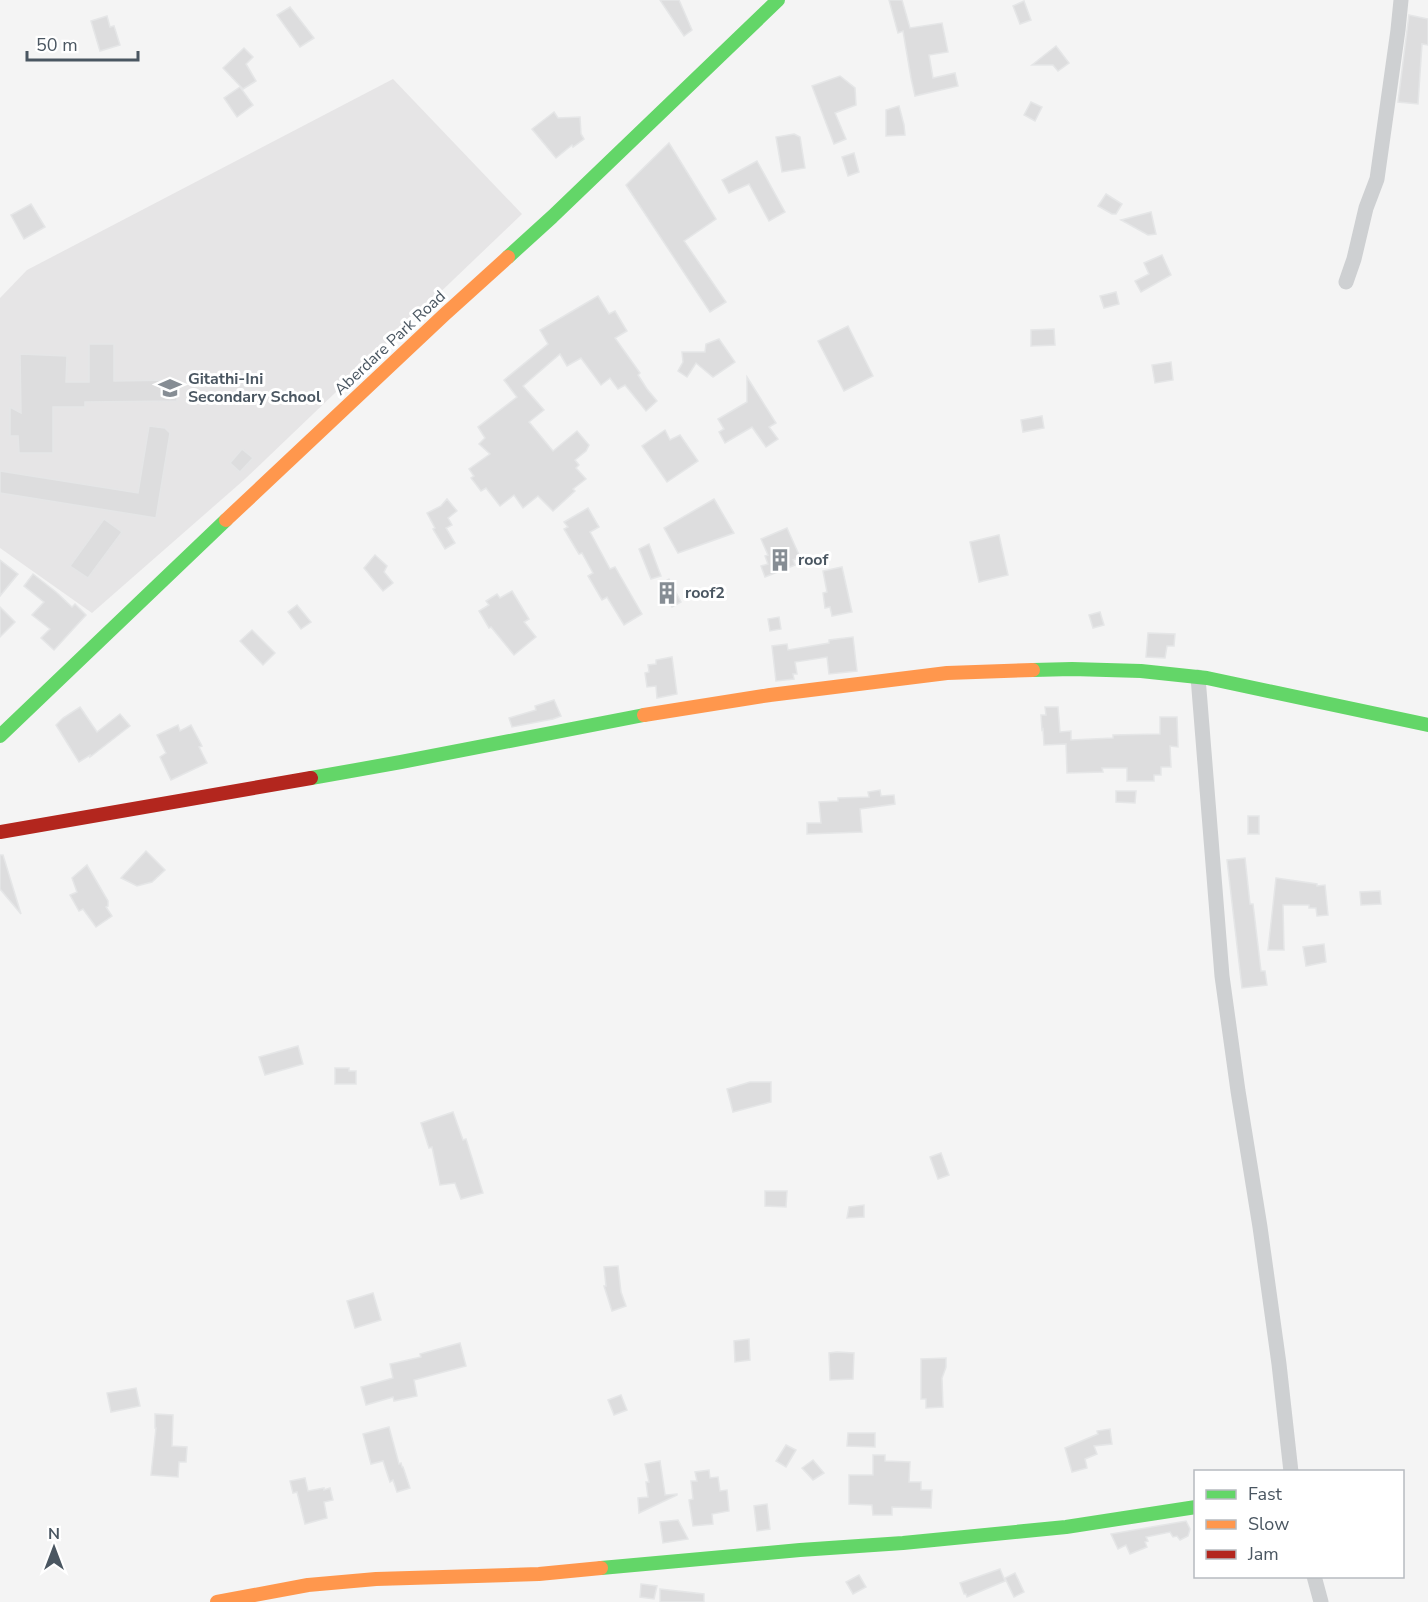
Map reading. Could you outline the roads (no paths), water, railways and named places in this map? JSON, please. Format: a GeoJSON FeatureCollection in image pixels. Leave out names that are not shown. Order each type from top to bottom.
{"type":"FeatureCollection","features":[{"type":"Feature","properties":{"kind":"street","name":"Aberdare Park Road"},"geometry":{"type":"LineString","coordinates":[[0,736],[444,315],[552,217],[778,0]]}},
{"type":"Feature","properties":{"kind":"street"},"geometry":{"type":"LineString","coordinates":[[1346,282],[1354,260],[1366,208],[1377,179],[1401,0]]}},
{"type":"Feature","properties":{"kind":"street"},"geometry":{"type":"LineString","coordinates":[[0,832],[401,762],[627,718],[770,695],[947,673],[1072,669],[1141,670],[1198,677],[1428,724]]}},
{"type":"Feature","properties":{"kind":"street"},"geometry":{"type":"LineString","coordinates":[[1198,677],[1222,976],[1279,1364],[1291,1470]]}},
{"type":"Feature","properties":{"kind":"street"},"geometry":{"type":"LineString","coordinates":[[217,1602],[308,1585],[376,1579],[539,1574],[903,1543],[1066,1527],[1194,1507]]}},
{"type":"Feature","properties":{"kind":"street"},"geometry":{"type":"LineString","coordinates":[[1315,1578],[1321,1602]]}},
{"type":"Feature","properties":{"kind":"place","name":"Gitathi-Ini Secondary School"},"geometry":{"type":"Point","coordinates":[170,388]}},
{"type":"Feature","properties":{"kind":"place","name":"roof"},"geometry":{"type":"Point","coordinates":[780,560]}},
{"type":"Feature","properties":{"kind":"place","name":"roof2"},"geometry":{"type":"Point","coordinates":[667,593]}}]}
